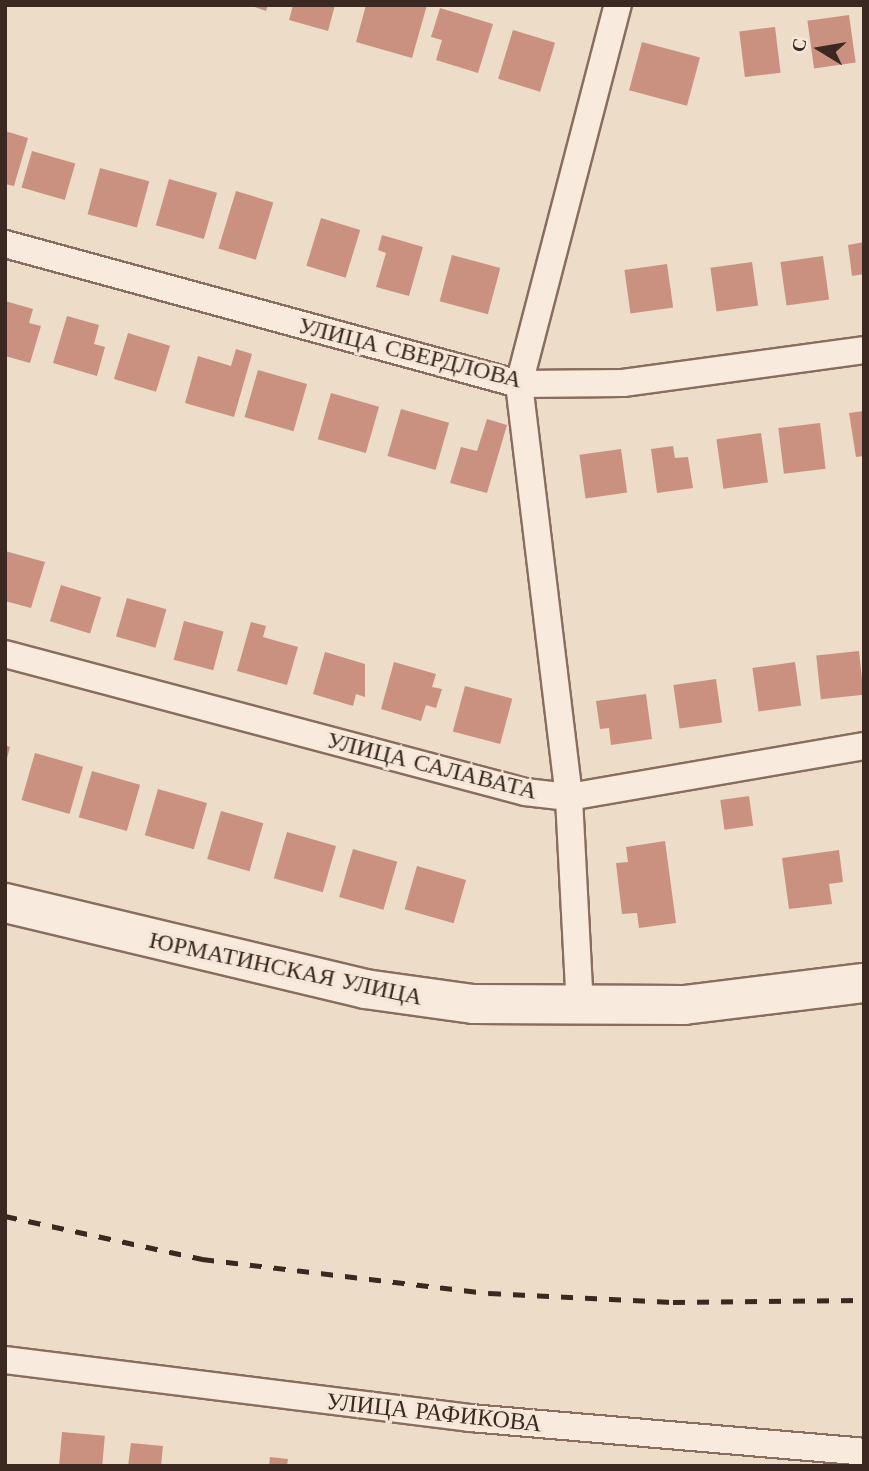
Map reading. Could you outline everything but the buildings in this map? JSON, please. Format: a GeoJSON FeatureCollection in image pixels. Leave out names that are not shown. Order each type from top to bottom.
{"type":"FeatureCollection","features":[{"type":"Feature","properties":{"kind":"main road","name":"ЮРМАТИНСКАЯ УЛИЦА"},"geometry":{"type":"LineString","coordinates":[[5,903],[365,989],[580,1009],[684,1005],[864,983]]}},
{"type":"Feature","properties":{"kind":"street"},"geometry":{"type":"LineString","coordinates":[[580,1009],[569,797],[519,384],[618,5]]}},
{"type":"Feature","properties":{"kind":"street","name":"УЛИЦА СВЕРДЛОВА"},"geometry":{"type":"LineString","coordinates":[[5,244],[519,384],[623,383],[864,350]]}},
{"type":"Feature","properties":{"kind":"street","name":"УЛИЦА САЛАВАТА"},"geometry":{"type":"LineString","coordinates":[[5,654],[525,792],[569,797],[864,746]]}},
{"type":"Feature","properties":{"kind":"street","name":"УЛИЦА РАФИКОВА"},"geometry":{"type":"LineString","coordinates":[[5,1360],[470,1418],[864,1451]]}},
{"type":"Feature","properties":{"kind":"railway"},"geometry":{"type":"LineString","coordinates":[[5,1216],[202,1259],[489,1293],[673,1302],[864,1300]]}}]}
